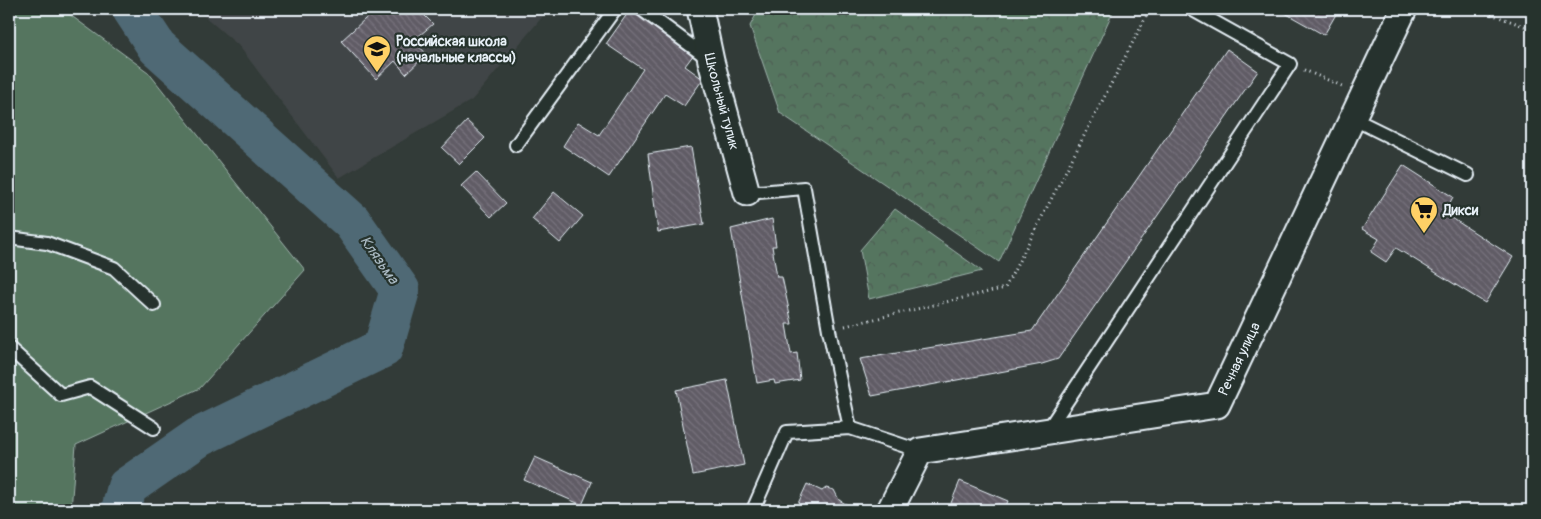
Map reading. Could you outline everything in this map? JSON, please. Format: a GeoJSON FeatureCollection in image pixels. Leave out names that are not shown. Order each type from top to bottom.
{"type":"FeatureCollection","features":[{"type":"Feature","properties":{"kind":"street","name":"Школьный тупик"},"geometry":{"type":"LineString","coordinates":[[700,9],[711,61],[747,193]]}},
{"type":"Feature","properties":{"kind":"street","name":"Речная улица"},"geometry":{"type":"LineString","coordinates":[[920,452],[1217,404],[1404,9]]}},
{"type":"Feature","properties":{"kind":"street"},"geometry":{"type":"LineString","coordinates":[[890,510],[920,452]]}},
{"type":"Feature","properties":{"kind":"lane"},"geometry":{"type":"LineString","coordinates":[[516,145],[616,9]]}},
{"type":"Feature","properties":{"kind":"lane"},"geometry":{"type":"LineString","coordinates":[[641,9],[711,61]]}},
{"type":"Feature","properties":{"kind":"lane"},"geometry":{"type":"LineString","coordinates":[[1047,430],[1290,64],[1191,9]]}},
{"type":"Feature","properties":{"kind":"lane"},"geometry":{"type":"LineString","coordinates":[[1352,118],[1468,175]]}},
{"type":"Feature","properties":{"kind":"lane"},"geometry":{"type":"LineString","coordinates":[[747,193],[804,188],[829,330],[850,428]]}},
{"type":"Feature","properties":{"kind":"lane"},"geometry":{"type":"LineString","coordinates":[[9,238],[47,243],[114,268],[154,305]]}},
{"type":"Feature","properties":{"kind":"lane"},"geometry":{"type":"LineString","coordinates":[[9,348],[61,395],[90,387],[154,428]]}},
{"type":"Feature","properties":{"kind":"lane"},"geometry":{"type":"LineString","coordinates":[[753,510],[787,432],[850,428],[920,452]]}},
{"type":"Feature","properties":{"kind":"path"},"geometry":{"type":"LineString","coordinates":[[829,330],[1005,288],[1149,11],[1148,9]]}},
{"type":"Feature","properties":{"kind":"path"},"geometry":{"type":"LineString","coordinates":[[1477,9],[1532,29]]}},
{"type":"Feature","properties":{"kind":"path"},"geometry":{"type":"LineString","coordinates":[[1290,64],[1363,95]]}},
{"type":"Feature","properties":{"kind":"shaded area","name":"Российская школа (начальные классы)"},"geometry":{"type":"Polygon","coordinates":[[[196,9],[549,9],[472,100],[339,178],[239,46],[196,9]]]}},
{"type":"Feature","properties":{"kind":"green space"},"geometry":{"type":"Polygon","coordinates":[[[9,9],[62,9],[148,72],[305,270],[200,388],[76,445],[71,510],[9,510],[9,9]]]}},
{"type":"Feature","properties":{"kind":"green space"},"geometry":{"type":"Polygon","coordinates":[[[759,9],[1114,9],[999,262],[780,113],[750,26],[759,9]]]}},
{"type":"Feature","properties":{"kind":"green space"},"geometry":{"type":"Polygon","coordinates":[[[895,209],[982,271],[869,299],[860,250],[895,209]]]}},
{"type":"Feature","properties":{"kind":"building"},"geometry":{"type":"Polygon","coordinates":[[[376,9],[418,9],[433,24],[413,41],[427,54],[406,74],[395,61],[376,79],[341,41],[376,9]]]}},
{"type":"Feature","properties":{"kind":"building"},"geometry":{"type":"Polygon","coordinates":[[[1278,9],[1339,9],[1324,35],[1278,9]]]}},
{"type":"Feature","properties":{"kind":"building"},"geometry":{"type":"Polygon","coordinates":[[[630,10],[694,54],[685,66],[703,79],[684,106],[665,94],[609,177],[563,146],[578,122],[599,135],[643,69],[606,44],[630,10]]]}},
{"type":"Feature","properties":{"kind":"building"},"geometry":{"type":"Polygon","coordinates":[[[1227,49],[1258,71],[1058,359],[1042,364],[872,396],[860,359],[1032,331],[1227,49]]]}},
{"type":"Feature","properties":{"kind":"building"},"geometry":{"type":"Polygon","coordinates":[[[467,121],[485,138],[459,164],[442,148],[467,121]]]}},
{"type":"Feature","properties":{"kind":"building"},"geometry":{"type":"Polygon","coordinates":[[[691,147],[704,224],[658,232],[648,154],[691,147]]]}},
{"type":"Feature","properties":{"kind":"building","name":"Дикси"},"geometry":{"type":"Polygon","coordinates":[[[1403,165],[1453,197],[1444,213],[1513,257],[1485,303],[1396,248],[1386,262],[1371,252],[1379,239],[1362,229],[1403,165]]]}},
{"type":"Feature","properties":{"kind":"building"},"geometry":{"type":"Polygon","coordinates":[[[476,172],[506,203],[491,217],[461,186],[476,172]]]}},
{"type":"Feature","properties":{"kind":"building"},"geometry":{"type":"Polygon","coordinates":[[[554,192],[583,216],[560,243],[532,219],[554,192]]]}},
{"type":"Feature","properties":{"kind":"building"},"geometry":{"type":"Polygon","coordinates":[[[772,219],[776,246],[772,246],[777,277],[782,277],[792,324],[786,324],[791,354],[797,353],[800,380],[775,384],[774,380],[757,383],[731,229],[772,219]]]}},
{"type":"Feature","properties":{"kind":"building"},"geometry":{"type":"Polygon","coordinates":[[[727,380],[744,465],[693,475],[676,390],[727,380]]]}},
{"type":"Feature","properties":{"kind":"building"},"geometry":{"type":"Polygon","coordinates":[[[535,457],[592,482],[582,505],[524,480],[535,457]]]}},
{"type":"Feature","properties":{"kind":"building"},"geometry":{"type":"Polygon","coordinates":[[[960,481],[1008,501],[1004,510],[955,510],[949,508],[960,481]]]}},
{"type":"Feature","properties":{"kind":"building"},"geometry":{"type":"Polygon","coordinates":[[[807,484],[822,491],[826,488],[834,490],[839,500],[851,507],[849,510],[795,510],[807,484]]]}},
{"type":"Feature","properties":{"kind":"waterway","name":"Клязьма"},"geometry":{"type":"LineString","coordinates":[[121,510],[127,487],[199,437],[383,348],[400,290],[352,222],[157,47],[132,9]]}},
{"type":"Feature","properties":{"kind":"place","name":"Российская школа (начальные классы)"},"geometry":{"type":"Point","coordinates":[377,73]}},
{"type":"Feature","properties":{"kind":"place","name":"Дикси"},"geometry":{"type":"Point","coordinates":[1424,234]}}]}
